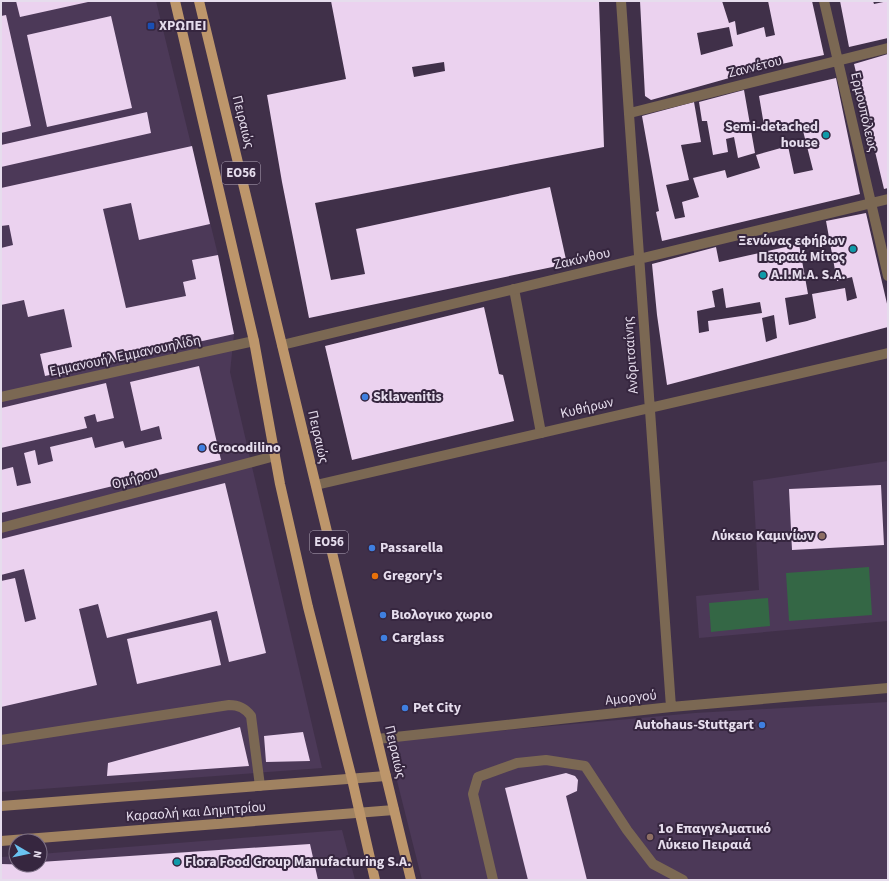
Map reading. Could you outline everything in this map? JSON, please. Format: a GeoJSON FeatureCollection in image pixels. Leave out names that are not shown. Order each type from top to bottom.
{"type":"FeatureCollection","features":[{"type":"Feature","properties":{"kind":"main road","name":"ΕΟ56"},"geometry":{"type":"LineString","coordinates":[[175,1],[254,342],[275,456],[308,607],[352,779],[375,880]]}},
{"type":"Feature","properties":{"kind":"main road","name":"Πειραιώς"},"geometry":{"type":"LineString","coordinates":[[199,1],[411,880]]}},
{"type":"Feature","properties":{"kind":"main road","name":"Καραολή και Δημητρίου"},"geometry":{"type":"LineString","coordinates":[[1,806],[386,776]]}},
{"type":"Feature","properties":{"kind":"main road","name":"Καραολή και Δημητρίου"},"geometry":{"type":"LineString","coordinates":[[1,841],[394,810]]}},
{"type":"Feature","properties":{"kind":"street","name":"Ανδριτσαίνης"},"geometry":{"type":"LineString","coordinates":[[621,1],[630,114],[638,259],[671,707]]}},
{"type":"Feature","properties":{"kind":"street","name":"Ερμουπόλεως"},"geometry":{"type":"LineString","coordinates":[[824,1],[888,276]]}},
{"type":"Feature","properties":{"kind":"street","name":"Ζαννέτου"},"geometry":{"type":"LineString","coordinates":[[630,114],[888,48]]}},
{"type":"Feature","properties":{"kind":"street","name":"Ζακύνθου"},"geometry":{"type":"LineString","coordinates":[[282,345],[888,199]]}},
{"type":"Feature","properties":{"kind":"street"},"geometry":{"type":"LineString","coordinates":[[514,289],[541,433]]}},
{"type":"Feature","properties":{"kind":"street","name":"Εμμανουήλ Εμμανουηλίδη"},"geometry":{"type":"LineString","coordinates":[[1,397],[254,342]]}},
{"type":"Feature","properties":{"kind":"street","name":"Κυθήρων"},"geometry":{"type":"LineString","coordinates":[[316,485],[888,353]]}},
{"type":"Feature","properties":{"kind":"street","name":"Ομήρου"},"geometry":{"type":"LineString","coordinates":[[1,528],[275,456]]}},
{"type":"Feature","properties":{"kind":"street","name":"Αμοργού"},"geometry":{"type":"LineString","coordinates":[[377,739],[671,707],[888,688]]}},
{"type":"Feature","properties":{"kind":"street"},"geometry":{"type":"LineString","coordinates":[[1,740],[229,705],[238,705],[246,709],[250,716],[260,786]]}},
{"type":"Feature","properties":{"kind":"street"},"geometry":{"type":"LineString","coordinates":[[493,880],[473,794],[478,777],[517,763],[546,760],[584,766],[653,864],[683,880]]}},
{"type":"Feature","properties":{"kind":"shaded area"},"geometry":{"type":"Polygon","coordinates":[[[1,1],[156,1],[218,255],[234,334],[230,372],[322,768],[1,792],[1,1]]]}},
{"type":"Feature","properties":{"kind":"shaded area","name":"Λύκειο Καμινίων"},"geometry":{"type":"Polygon","coordinates":[[[888,461],[888,621],[699,638],[696,596],[759,590],[753,481],[888,461]]]}},
{"type":"Feature","properties":{"kind":"shaded area","name":"1ο Επαγγελματικό Λύκειο Πειραιά"},"geometry":{"type":"Polygon","coordinates":[[[888,702],[888,880],[422,880],[387,741],[695,713],[888,702]]]}},
{"type":"Feature","properties":{"kind":"shaded area","name":"Flora Food Group Manufacturing S.A."},"geometry":{"type":"Polygon","coordinates":[[[342,830],[355,880],[1,880],[1,857],[8,857],[8,873],[48,873],[48,853],[342,830]]]}},
{"type":"Feature","properties":{"kind":"green space"},"geometry":{"type":"Polygon","coordinates":[[[869,567],[872,615],[789,621],[786,573],[869,567]]]}},
{"type":"Feature","properties":{"kind":"green space"},"geometry":{"type":"Polygon","coordinates":[[[768,598],[770,626],[711,632],[709,603],[768,598]]]}},
{"type":"Feature","properties":{"kind":"building"},"geometry":{"type":"Polygon","coordinates":[[[16,1],[88,1],[88,2],[20,17],[16,1]]]}},
{"type":"Feature","properties":{"kind":"building"},"geometry":{"type":"Polygon","coordinates":[[[331,1],[599,1],[604,147],[315,203],[331,280],[365,274],[356,229],[550,187],[567,264],[309,318],[282,182],[267,95],[346,79],[331,1]],[[444,62],[412,67],[414,77],[445,71],[444,62]]]}},
{"type":"Feature","properties":{"kind":"building"},"geometry":{"type":"Polygon","coordinates":[[[640,1],[722,1],[729,23],[735,21],[737,35],[764,27],[766,37],[775,35],[768,1],[812,1],[824,55],[772,66],[651,100],[645,96],[640,1]],[[729,27],[697,33],[701,55],[733,46],[729,27]]]}},
{"type":"Feature","properties":{"kind":"building"},"geometry":{"type":"Polygon","coordinates":[[[840,1],[873,1],[874,4],[888,1],[888,38],[849,47],[840,1]]]}},
{"type":"Feature","properties":{"kind":"building"},"geometry":{"type":"Polygon","coordinates":[[[6,15],[31,126],[1,133],[1,16],[6,15]]]}},
{"type":"Feature","properties":{"kind":"building"},"geometry":{"type":"Polygon","coordinates":[[[111,16],[132,108],[47,127],[27,35],[111,16]]]}},
{"type":"Feature","properties":{"kind":"building"},"geometry":{"type":"Polygon","coordinates":[[[888,54],[888,188],[884,189],[854,64],[888,54]]]}},
{"type":"Feature","properties":{"kind":"building"},"geometry":{"type":"Polygon","coordinates":[[[836,78],[860,194],[662,241],[656,212],[659,211],[642,116],[694,102],[701,142],[681,145],[689,180],[666,185],[675,219],[685,217],[682,202],[699,197],[693,178],[725,170],[727,178],[760,168],[756,155],[788,146],[794,174],[813,170],[801,123],[765,131],[759,96],[836,78]]]}},
{"type":"Feature","properties":{"kind":"building"},"geometry":{"type":"Polygon","coordinates":[[[744,90],[755,153],[738,158],[734,137],[726,139],[728,152],[713,155],[707,121],[702,121],[699,102],[744,90]]]}},
{"type":"Feature","properties":{"kind":"building"},"geometry":{"type":"Polygon","coordinates":[[[147,112],[151,133],[1,167],[1,145],[147,112]]]}},
{"type":"Feature","properties":{"kind":"building"},"geometry":{"type":"Polygon","coordinates":[[[192,146],[210,224],[139,240],[131,203],[103,209],[126,308],[186,296],[183,282],[196,279],[192,260],[218,255],[234,334],[45,376],[40,354],[72,347],[64,309],[28,317],[24,300],[1,305],[1,248],[13,245],[9,225],[1,226],[1,188],[192,146]]]}},
{"type":"Feature","properties":{"kind":"building"},"geometry":{"type":"Polygon","coordinates":[[[866,213],[888,308],[888,327],[667,385],[657,315],[652,264],[716,247],[719,262],[799,244],[808,294],[785,298],[789,325],[807,321],[816,318],[812,294],[845,288],[847,301],[857,298],[852,277],[837,281],[826,221],[866,213]],[[723,288],[712,291],[715,307],[697,311],[699,333],[709,331],[708,321],[762,313],[760,302],[726,308],[723,288]],[[774,315],[762,318],[766,342],[777,338],[774,315]]]}},
{"type":"Feature","properties":{"kind":"building"},"geometry":{"type":"Polygon","coordinates":[[[484,307],[499,374],[503,375],[514,421],[352,460],[325,346],[484,307]]]}},
{"type":"Feature","properties":{"kind":"building"},"geometry":{"type":"Polygon","coordinates":[[[199,366],[221,460],[1,513],[1,470],[13,467],[17,486],[31,483],[24,453],[35,450],[38,465],[53,461],[50,447],[92,437],[95,448],[123,441],[125,448],[162,439],[159,426],[141,431],[130,382],[199,366]]]}},
{"type":"Feature","properties":{"kind":"building"},"geometry":{"type":"Polygon","coordinates":[[[106,383],[114,418],[97,422],[95,414],[84,417],[87,428],[1,448],[1,408],[106,383]]]}},
{"type":"Feature","properties":{"kind":"building"},"geometry":{"type":"Polygon","coordinates":[[[225,483],[266,653],[229,662],[217,611],[107,638],[98,604],[79,609],[97,685],[1,707],[1,581],[15,578],[25,622],[36,619],[24,569],[1,575],[1,539],[225,483]]]}},
{"type":"Feature","properties":{"kind":"building"},"geometry":{"type":"Polygon","coordinates":[[[881,485],[884,545],[792,550],[789,489],[881,485]]]}},
{"type":"Feature","properties":{"kind":"building"},"geometry":{"type":"Polygon","coordinates":[[[211,620],[221,665],[137,684],[127,639],[211,620]]]}},
{"type":"Feature","properties":{"kind":"building"},"geometry":{"type":"Polygon","coordinates":[[[240,727],[249,766],[107,776],[108,763],[240,727]]]}},
{"type":"Feature","properties":{"kind":"building"},"geometry":{"type":"Polygon","coordinates":[[[303,732],[310,761],[266,762],[264,736],[303,732]]]}},
{"type":"Feature","properties":{"kind":"building"},"geometry":{"type":"Polygon","coordinates":[[[566,773],[575,776],[578,780],[577,791],[566,796],[587,880],[528,880],[505,788],[566,773]]]}},
{"type":"Feature","properties":{"kind":"building","name":"Flora Food Group Manufacturing S.A."},"geometry":{"type":"Polygon","coordinates":[[[310,844],[318,880],[1,880],[1,864],[8,864],[8,873],[48,873],[48,861],[310,844]]]}},
{"type":"Feature","properties":{"kind":"place","name":"ΧΡΩΠΕΙ"},"geometry":{"type":"Point","coordinates":[151,26]}},
{"type":"Feature","properties":{"kind":"place","name":"Semi-detached house"},"geometry":{"type":"Point","coordinates":[826,135]}},
{"type":"Feature","properties":{"kind":"place","name":"Ξενώνας εφήβων Πειραιά Μίτος"},"geometry":{"type":"Point","coordinates":[853,249]}},
{"type":"Feature","properties":{"kind":"place","name":"A.I.M.A. S.A."},"geometry":{"type":"Point","coordinates":[763,275]}},
{"type":"Feature","properties":{"kind":"place","name":"Sklavenitis"},"geometry":{"type":"Point","coordinates":[365,397]}},
{"type":"Feature","properties":{"kind":"place","name":"Crocodilino"},"geometry":{"type":"Point","coordinates":[202,448]}},
{"type":"Feature","properties":{"kind":"place","name":"Λύκειο Καμινίων"},"geometry":{"type":"Point","coordinates":[822,536]}},
{"type":"Feature","properties":{"kind":"place","name":"Passarella"},"geometry":{"type":"Point","coordinates":[372,548]}},
{"type":"Feature","properties":{"kind":"place","name":"Gregory's"},"geometry":{"type":"Point","coordinates":[375,576]}},
{"type":"Feature","properties":{"kind":"place","name":"Βιολογικο χωριο"},"geometry":{"type":"Point","coordinates":[383,615]}},
{"type":"Feature","properties":{"kind":"place","name":"Carglass"},"geometry":{"type":"Point","coordinates":[384,638]}},
{"type":"Feature","properties":{"kind":"place","name":"Pet City"},"geometry":{"type":"Point","coordinates":[405,708]}},
{"type":"Feature","properties":{"kind":"place","name":"Autohaus-Stuttgart"},"geometry":{"type":"Point","coordinates":[762,725]}},
{"type":"Feature","properties":{"kind":"place","name":"1ο Επαγγελματικό Λύκειο Πειραιά"},"geometry":{"type":"Point","coordinates":[650,837]}},
{"type":"Feature","properties":{"kind":"place","name":"Flora Food Group Manufacturing S.A."},"geometry":{"type":"Point","coordinates":[177,862]}}]}
